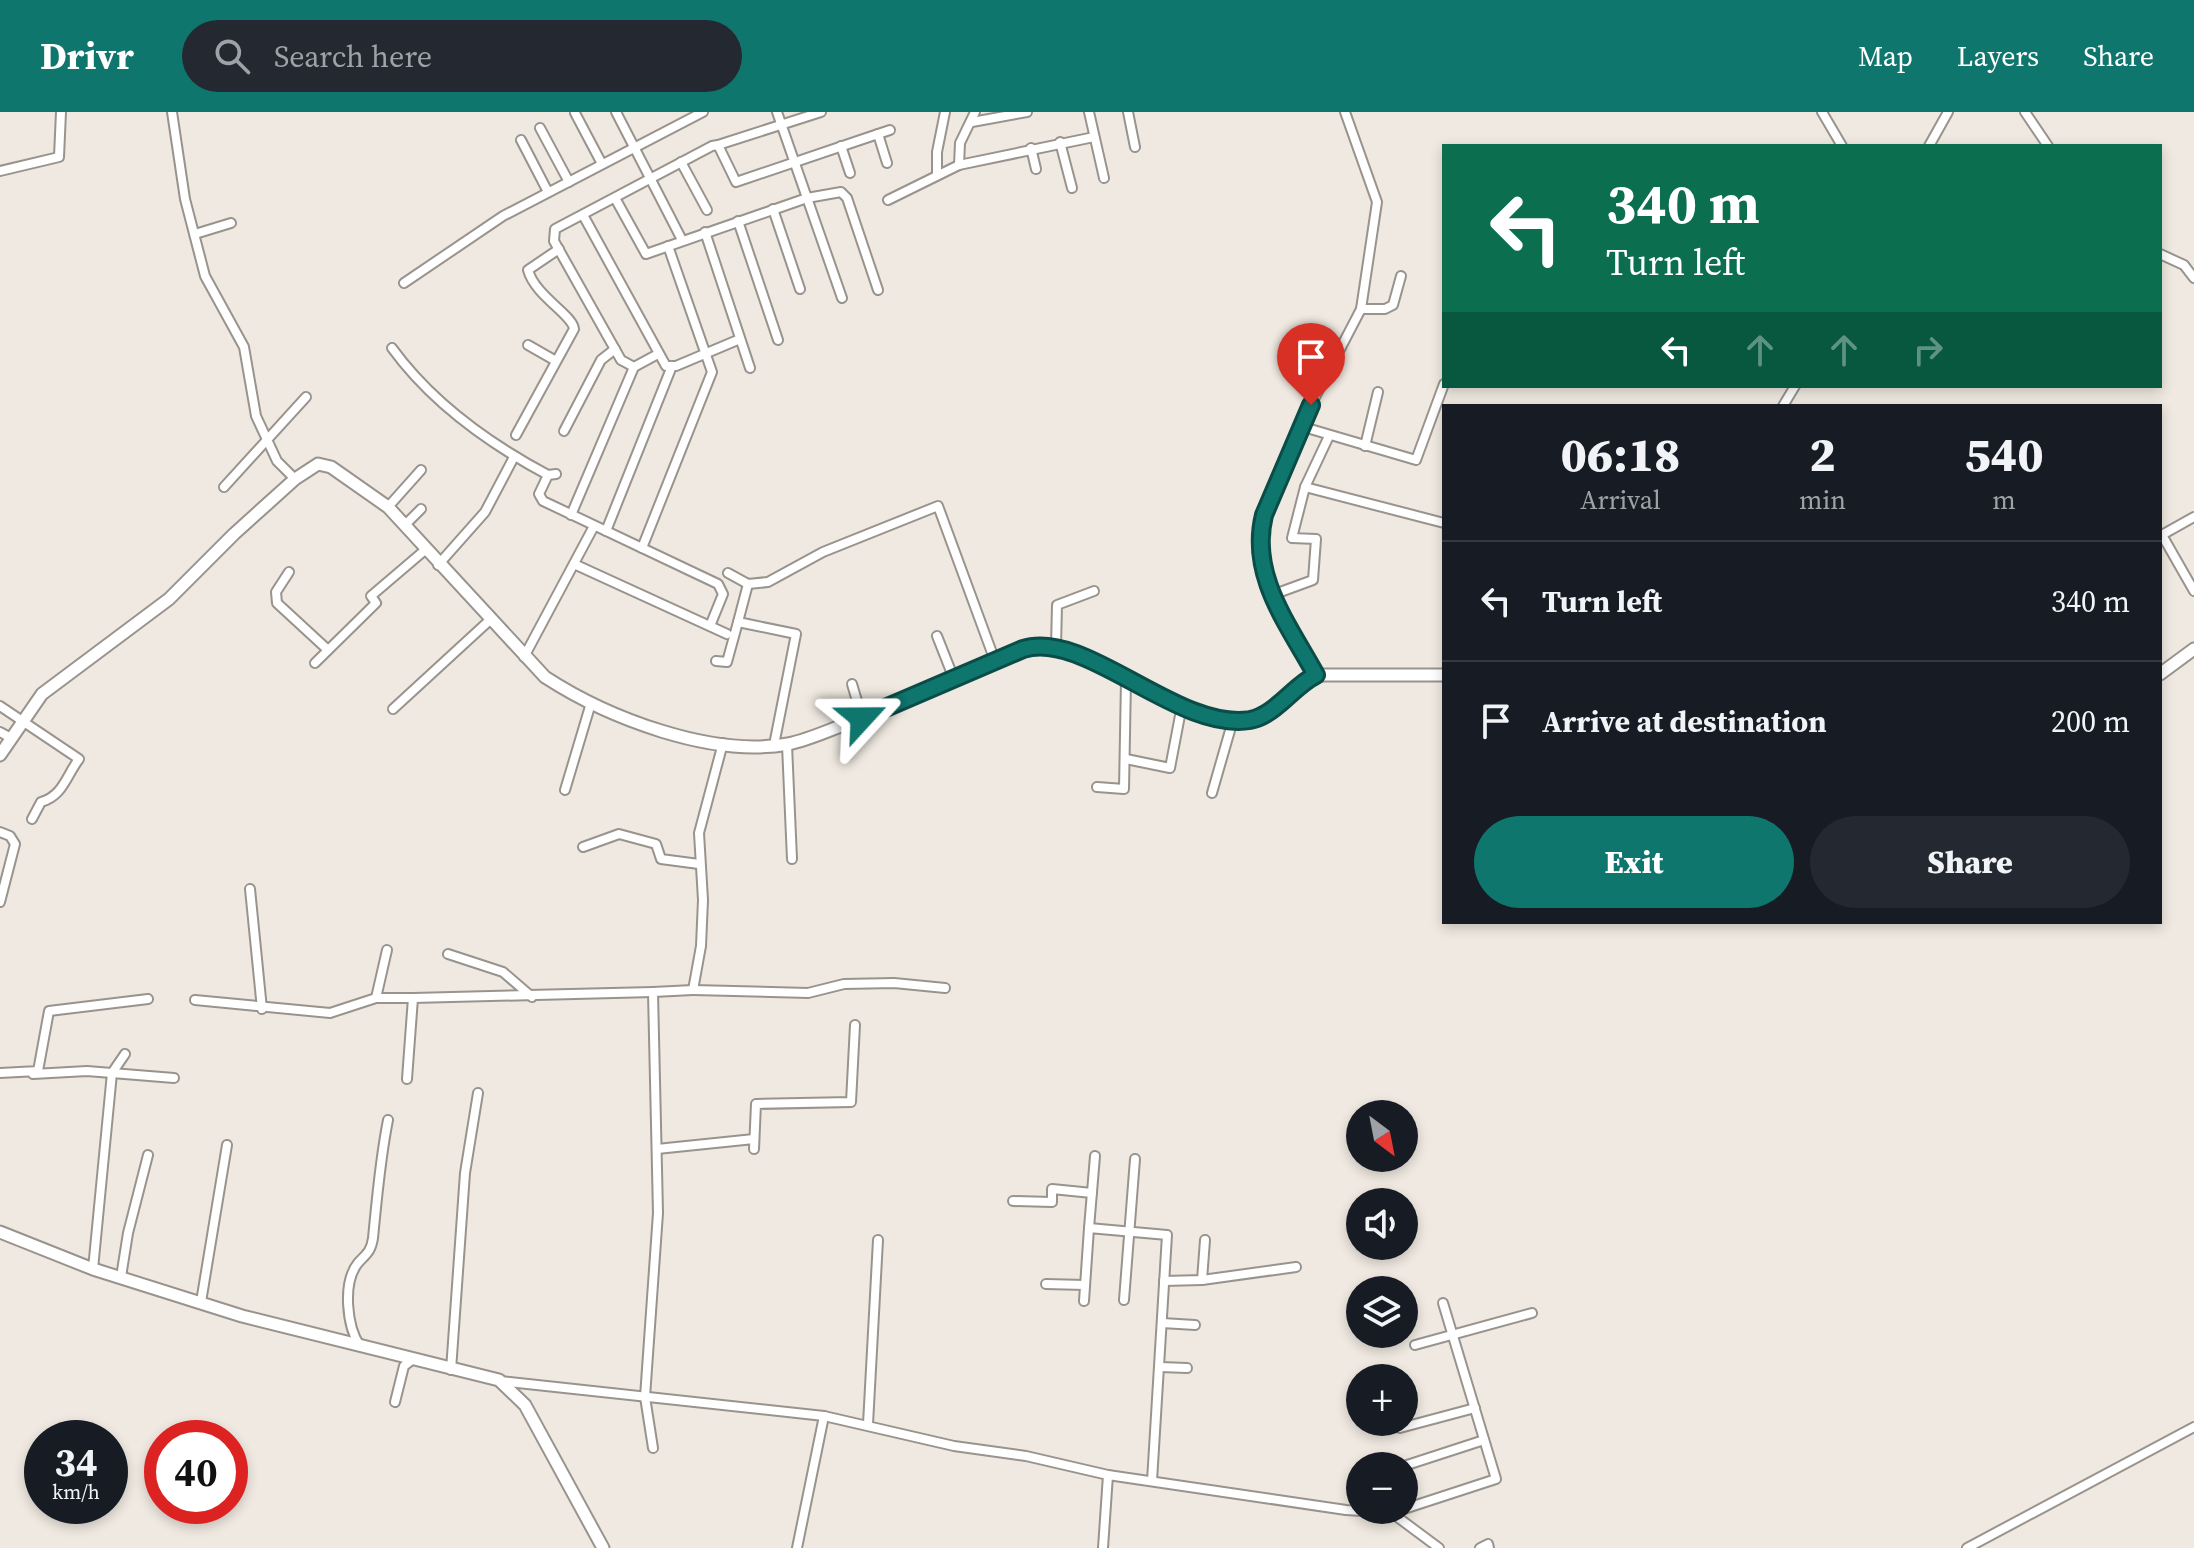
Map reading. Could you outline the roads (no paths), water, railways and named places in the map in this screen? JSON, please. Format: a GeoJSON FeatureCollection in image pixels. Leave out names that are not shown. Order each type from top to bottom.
{"type":"FeatureCollection","features":[{"type":"Feature","properties":{"kind":"street"},"geometry":{"type":"LineString","coordinates":[[0,171],[59,157],[61,112]]}},
{"type":"Feature","properties":{"kind":"street"},"geometry":{"type":"LineString","coordinates":[[172,112],[205,276],[244,347],[249,391],[267,440],[277,461],[295,479]]}},
{"type":"Feature","properties":{"kind":"street"},"geometry":{"type":"LineString","coordinates":[[616,112],[682,240]]}},
{"type":"Feature","properties":{"kind":"street"},"geometry":{"type":"LineString","coordinates":[[404,283],[503,216],[703,112]]}},
{"type":"Feature","properties":{"kind":"street"},"geometry":{"type":"LineString","coordinates":[[777,112],[842,298]]}},
{"type":"Feature","properties":{"kind":"street"},"geometry":{"type":"LineString","coordinates":[[634,367],[625,365],[615,349],[559,249],[553,236],[555,229],[718,145],[821,112]]}},
{"type":"Feature","properties":{"kind":"street"},"geometry":{"type":"LineString","coordinates":[[937,174],[937,152],[945,112]]}},
{"type":"Feature","properties":{"kind":"street"},"geometry":{"type":"LineString","coordinates":[[959,165],[960,143],[975,112]]}},
{"type":"Feature","properties":{"kind":"street"},"geometry":{"type":"LineString","coordinates":[[972,122],[1027,112]]}},
{"type":"Feature","properties":{"kind":"street"},"geometry":{"type":"LineString","coordinates":[[1089,112],[1104,178]]}},
{"type":"Feature","properties":{"kind":"street"},"geometry":{"type":"LineString","coordinates":[[1128,112],[1135,147]]}},
{"type":"Feature","properties":{"kind":"street"},"geometry":{"type":"LineString","coordinates":[[1316,675],[1279,614],[1263,567],[1259,533],[1300,426],[1361,309],[1377,202],[1345,112]]}},
{"type":"Feature","properties":{"kind":"street"},"geometry":{"type":"LineString","coordinates":[[1822,112],[1841,144]]}},
{"type":"Feature","properties":{"kind":"street"},"geometry":{"type":"LineString","coordinates":[[1930,144],[1948,112]]}},
{"type":"Feature","properties":{"kind":"street"},"geometry":{"type":"LineString","coordinates":[[2025,112],[2047,144]]}},
{"type":"Feature","properties":{"kind":"street"},"geometry":{"type":"LineString","coordinates":[[575,113],[602,164]]}},
{"type":"Feature","properties":{"kind":"street"},"geometry":{"type":"LineString","coordinates":[[540,128],[569,182]]}},
{"type":"Feature","properties":{"kind":"street"},"geometry":{"type":"LineString","coordinates":[[736,182],[890,130]]}},
{"type":"Feature","properties":{"kind":"street"},"geometry":{"type":"LineString","coordinates":[[878,134],[887,163]]}},
{"type":"Feature","properties":{"kind":"street"},"geometry":{"type":"LineString","coordinates":[[888,200],[907,194],[937,174],[959,165],[1094,137]]}},
{"type":"Feature","properties":{"kind":"street"},"geometry":{"type":"LineString","coordinates":[[521,140],[548,192]]}},
{"type":"Feature","properties":{"kind":"street"},"geometry":{"type":"LineString","coordinates":[[1060,142],[1072,188]]}},
{"type":"Feature","properties":{"kind":"street"},"geometry":{"type":"LineString","coordinates":[[718,145],[741,194]]}},
{"type":"Feature","properties":{"kind":"street"},"geometry":{"type":"LineString","coordinates":[[841,146],[850,173]]}},
{"type":"Feature","properties":{"kind":"street"},"geometry":{"type":"LineString","coordinates":[[1031,148],[1036,169]]}},
{"type":"Feature","properties":{"kind":"street"},"geometry":{"type":"LineString","coordinates":[[681,162],[707,210]]}},
{"type":"Feature","properties":{"kind":"street"},"geometry":{"type":"LineString","coordinates":[[615,198],[646,254],[834,190],[847,198],[878,290]]}},
{"type":"Feature","properties":{"kind":"street"},"geometry":{"type":"LineString","coordinates":[[773,209],[800,289]]}},
{"type":"Feature","properties":{"kind":"street"},"geometry":{"type":"LineString","coordinates":[[583,215],[666,366],[740,339]]}},
{"type":"Feature","properties":{"kind":"street"},"geometry":{"type":"LineString","coordinates":[[738,221],[778,340]]}},
{"type":"Feature","properties":{"kind":"street"},"geometry":{"type":"LineString","coordinates":[[195,234],[231,223]]}},
{"type":"Feature","properties":{"kind":"street"},"geometry":{"type":"LineString","coordinates":[[705,232],[750,368]]}},
{"type":"Feature","properties":{"kind":"street"},"geometry":{"type":"LineString","coordinates":[[642,548],[711,380],[706,353],[668,246]]}},
{"type":"Feature","properties":{"kind":"street"},"geometry":{"type":"LineString","coordinates":[[516,435],[574,324],[546,301],[528,270],[559,249]]}},
{"type":"Feature","properties":{"kind":"street"},"geometry":{"type":"LineString","coordinates":[[2162,255],[2184,265],[2194,278]]}},
{"type":"Feature","properties":{"kind":"street"},"geometry":{"type":"LineString","coordinates":[[1361,309],[1387,309],[1393,305],[1401,276]]}},
{"type":"Feature","properties":{"kind":"street"},"geometry":{"type":"LineString","coordinates":[[528,345],[556,361]]}},
{"type":"Feature","properties":{"kind":"street"},"geometry":{"type":"LineString","coordinates":[[392,348],[407,369],[457,418],[514,457],[552,475],[540,498],[718,584],[723,594],[710,626]]}},
{"type":"Feature","properties":{"kind":"street"},"geometry":{"type":"LineString","coordinates":[[564,431],[601,360],[615,349]]}},
{"type":"Feature","properties":{"kind":"street"},"geometry":{"type":"LineString","coordinates":[[571,515],[634,367],[658,354]]}},
{"type":"Feature","properties":{"kind":"street"},"geometry":{"type":"LineString","coordinates":[[606,531],[672,366]]}},
{"type":"Feature","properties":{"kind":"street"},"geometry":{"type":"LineString","coordinates":[[1300,426],[1418,459],[1443,388]]}},
{"type":"Feature","properties":{"kind":"street"},"geometry":{"type":"LineString","coordinates":[[1365,446],[1378,392]]}},
{"type":"Feature","properties":{"kind":"street"},"geometry":{"type":"LineString","coordinates":[[224,487],[306,397]]}},
{"type":"Feature","properties":{"kind":"street"},"geometry":{"type":"LineString","coordinates":[[1272,595],[1313,580],[1316,539],[1292,538],[1305,487],[1329,436]]}},
{"type":"Feature","properties":{"kind":"street"},"geometry":{"type":"LineString","coordinates":[[438,565],[485,512],[514,457]]}},
{"type":"Feature","properties":{"kind":"street"},"geometry":{"type":"LineString","coordinates":[[0,755],[6,735],[42,694],[169,599],[295,479],[314,465],[323,465],[388,507],[406,524],[438,565],[545,677],[591,703],[670,735],[723,743],[780,745],[862,718],[1032,646],[1056,647],[1182,705],[1233,720],[1267,713],[1301,682],[1316,675],[1442,675]]}},
{"type":"Feature","properties":{"kind":"street"},"geometry":{"type":"LineString","coordinates":[[388,507],[421,470]]}},
{"type":"Feature","properties":{"kind":"street"},"geometry":{"type":"LineString","coordinates":[[1305,487],[1442,522]]}},
{"type":"Feature","properties":{"kind":"street"},"geometry":{"type":"LineString","coordinates":[[728,573],[748,584],[777,579],[823,552],[938,506],[995,661]]}},
{"type":"Feature","properties":{"kind":"street"},"geometry":{"type":"LineString","coordinates":[[406,524],[421,509]]}},
{"type":"Feature","properties":{"kind":"street"},"geometry":{"type":"LineString","coordinates":[[2162,534],[2194,517]]}},
{"type":"Feature","properties":{"kind":"street"},"geometry":{"type":"LineString","coordinates":[[524,657],[594,526]]}},
{"type":"Feature","properties":{"kind":"street"},"geometry":{"type":"LineString","coordinates":[[2162,537],[2194,591]]}},
{"type":"Feature","properties":{"kind":"street"},"geometry":{"type":"LineString","coordinates":[[315,663],[376,603],[371,596],[425,550]]}},
{"type":"Feature","properties":{"kind":"street"},"geometry":{"type":"LineString","coordinates":[[574,564],[727,634]]}},
{"type":"Feature","properties":{"kind":"street"},"geometry":{"type":"LineString","coordinates":[[289,572],[276,592],[277,603],[328,650]]}},
{"type":"Feature","properties":{"kind":"street"},"geometry":{"type":"LineString","coordinates":[[716,661],[727,662],[748,584]]}},
{"type":"Feature","properties":{"kind":"street"},"geometry":{"type":"LineString","coordinates":[[1056,647],[1057,605],[1094,591]]}},
{"type":"Feature","properties":{"kind":"street"},"geometry":{"type":"LineString","coordinates":[[393,709],[491,619]]}},
{"type":"Feature","properties":{"kind":"street"},"geometry":{"type":"LineString","coordinates":[[738,622],[796,634],[780,745],[792,859]]}},
{"type":"Feature","properties":{"kind":"street"},"geometry":{"type":"LineString","coordinates":[[937,636],[954,679]]}},
{"type":"Feature","properties":{"kind":"street"},"geometry":{"type":"LineString","coordinates":[[2162,673],[2194,649]]}},
{"type":"Feature","properties":{"kind":"street"},"geometry":{"type":"LineString","coordinates":[[1097,787],[1123,791],[1126,680]]}},
{"type":"Feature","properties":{"kind":"street"},"geometry":{"type":"LineString","coordinates":[[852,684],[862,718]]}},
{"type":"Feature","properties":{"kind":"street"},"geometry":{"type":"LineString","coordinates":[[565,790],[591,703]]}},
{"type":"Feature","properties":{"kind":"street"},"geometry":{"type":"LineString","coordinates":[[1126,759],[1170,768],[1182,705]]}},
{"type":"Feature","properties":{"kind":"street"},"geometry":{"type":"LineString","coordinates":[[0,706],[79,759],[62,788],[51,800],[41,802],[32,819]]}},
{"type":"Feature","properties":{"kind":"street"},"geometry":{"type":"LineString","coordinates":[[1212,793],[1233,720]]}},
{"type":"Feature","properties":{"kind":"street"},"geometry":{"type":"LineString","coordinates":[[693,990],[701,946],[701,824],[723,743]]}},
{"type":"Feature","properties":{"kind":"street"},"geometry":{"type":"LineString","coordinates":[[0,832],[10,836],[15,844],[0,902]]}},
{"type":"Feature","properties":{"kind":"street"},"geometry":{"type":"LineString","coordinates":[[583,847],[621,834],[656,844],[659,859],[699,864]]}},
{"type":"Feature","properties":{"kind":"street"},"geometry":{"type":"LineString","coordinates":[[250,889],[262,1009]]}},
{"type":"Feature","properties":{"kind":"street"},"geometry":{"type":"LineString","coordinates":[[376,998],[387,950]]}},
{"type":"Feature","properties":{"kind":"street"},"geometry":{"type":"LineString","coordinates":[[448,954],[503,972],[532,997]]}},
{"type":"Feature","properties":{"kind":"street"},"geometry":{"type":"LineString","coordinates":[[195,1000],[262,1009],[330,1013],[376,998],[532,997],[693,990],[808,993],[844,984],[881,983],[945,988]]}},
{"type":"Feature","properties":{"kind":"street"},"geometry":{"type":"LineString","coordinates":[[653,992],[657,1149],[655,1281],[645,1397],[653,1448]]}},
{"type":"Feature","properties":{"kind":"street"},"geometry":{"type":"LineString","coordinates":[[407,1079],[413,998]]}},
{"type":"Feature","properties":{"kind":"street"},"geometry":{"type":"LineString","coordinates":[[0,1075],[38,1071],[49,1011],[148,999]]}},
{"type":"Feature","properties":{"kind":"street"},"geometry":{"type":"LineString","coordinates":[[754,1149],[756,1104],[817,1100],[851,1102],[855,1025]]}},
{"type":"Feature","properties":{"kind":"street"},"geometry":{"type":"LineString","coordinates":[[93,1269],[112,1073],[125,1054]]}},
{"type":"Feature","properties":{"kind":"street"},"geometry":{"type":"LineString","coordinates":[[0,1075],[112,1073],[174,1078]]}},
{"type":"Feature","properties":{"kind":"street"},"geometry":{"type":"LineString","coordinates":[[451,1370],[465,1173],[478,1093]]}},
{"type":"Feature","properties":{"kind":"street"},"geometry":{"type":"LineString","coordinates":[[360,1346],[348,1324],[349,1301],[355,1269],[368,1257],[371,1247],[388,1120]]}},
{"type":"Feature","properties":{"kind":"street"},"geometry":{"type":"LineString","coordinates":[[657,1149],[754,1139]]}},
{"type":"Feature","properties":{"kind":"street"},"geometry":{"type":"LineString","coordinates":[[201,1302],[227,1145]]}},
{"type":"Feature","properties":{"kind":"street"},"geometry":{"type":"LineString","coordinates":[[121,1277],[128,1233],[148,1155]]}},
{"type":"Feature","properties":{"kind":"street"},"geometry":{"type":"LineString","coordinates":[[1084,1301],[1095,1156]]}},
{"type":"Feature","properties":{"kind":"street"},"geometry":{"type":"LineString","coordinates":[[1124,1300],[1135,1159]]}},
{"type":"Feature","properties":{"kind":"street"},"geometry":{"type":"LineString","coordinates":[[1013,1201],[1052,1202],[1052,1189],[1092,1193]]}},
{"type":"Feature","properties":{"kind":"street"},"geometry":{"type":"LineString","coordinates":[[1089,1228],[1167,1235],[1152,1481]]}},
{"type":"Feature","properties":{"kind":"street"},"geometry":{"type":"LineString","coordinates":[[0,1232],[93,1269],[201,1302],[451,1370],[499,1380],[824,1416],[954,1446],[1026,1456],[1108,1475],[1346,1510]]}},
{"type":"Feature","properties":{"kind":"street"},"geometry":{"type":"LineString","coordinates":[[868,1424],[878,1240]]}},
{"type":"Feature","properties":{"kind":"street"},"geometry":{"type":"LineString","coordinates":[[1202,1280],[1205,1240]]}},
{"type":"Feature","properties":{"kind":"street"},"geometry":{"type":"LineString","coordinates":[[1164,1281],[1202,1280],[1296,1267]]}},
{"type":"Feature","properties":{"kind":"street"},"geometry":{"type":"LineString","coordinates":[[1046,1284],[1085,1285]]}},
{"type":"Feature","properties":{"kind":"street"},"geometry":{"type":"LineString","coordinates":[[1418,1505],[1496,1479],[1443,1303]]}},
{"type":"Feature","properties":{"kind":"street"},"geometry":{"type":"LineString","coordinates":[[1418,1344],[1532,1313]]}},
{"type":"Feature","properties":{"kind":"street"},"geometry":{"type":"LineString","coordinates":[[1162,1323],[1195,1325]]}},
{"type":"Feature","properties":{"kind":"street"},"geometry":{"type":"LineString","coordinates":[[395,1402],[404,1366],[413,1359]]}},
{"type":"Feature","properties":{"kind":"street"},"geometry":{"type":"LineString","coordinates":[[1160,1367],[1187,1368]]}},
{"type":"Feature","properties":{"kind":"street"},"geometry":{"type":"LineString","coordinates":[[499,1380],[525,1405],[603,1548]]}},
{"type":"Feature","properties":{"kind":"street"},"geometry":{"type":"LineString","coordinates":[[1418,1423],[1475,1408]]}},
{"type":"Feature","properties":{"kind":"street"},"geometry":{"type":"LineString","coordinates":[[797,1548],[824,1416]]}},
{"type":"Feature","properties":{"kind":"street"},"geometry":{"type":"LineString","coordinates":[[1971,1546],[2194,1427]]}},
{"type":"Feature","properties":{"kind":"street"},"geometry":{"type":"LineString","coordinates":[[1418,1461],[1484,1440]]}},
{"type":"Feature","properties":{"kind":"street"},"geometry":{"type":"LineString","coordinates":[[1103,1548],[1108,1475]]}},
{"type":"Feature","properties":{"kind":"street"},"geometry":{"type":"LineString","coordinates":[[1413,1524],[1439,1548]]}},
{"type":"Feature","properties":{"kind":"street"},"geometry":{"type":"LineString","coordinates":[[1480,1548],[1488,1544],[1489,1548]]}}]}
